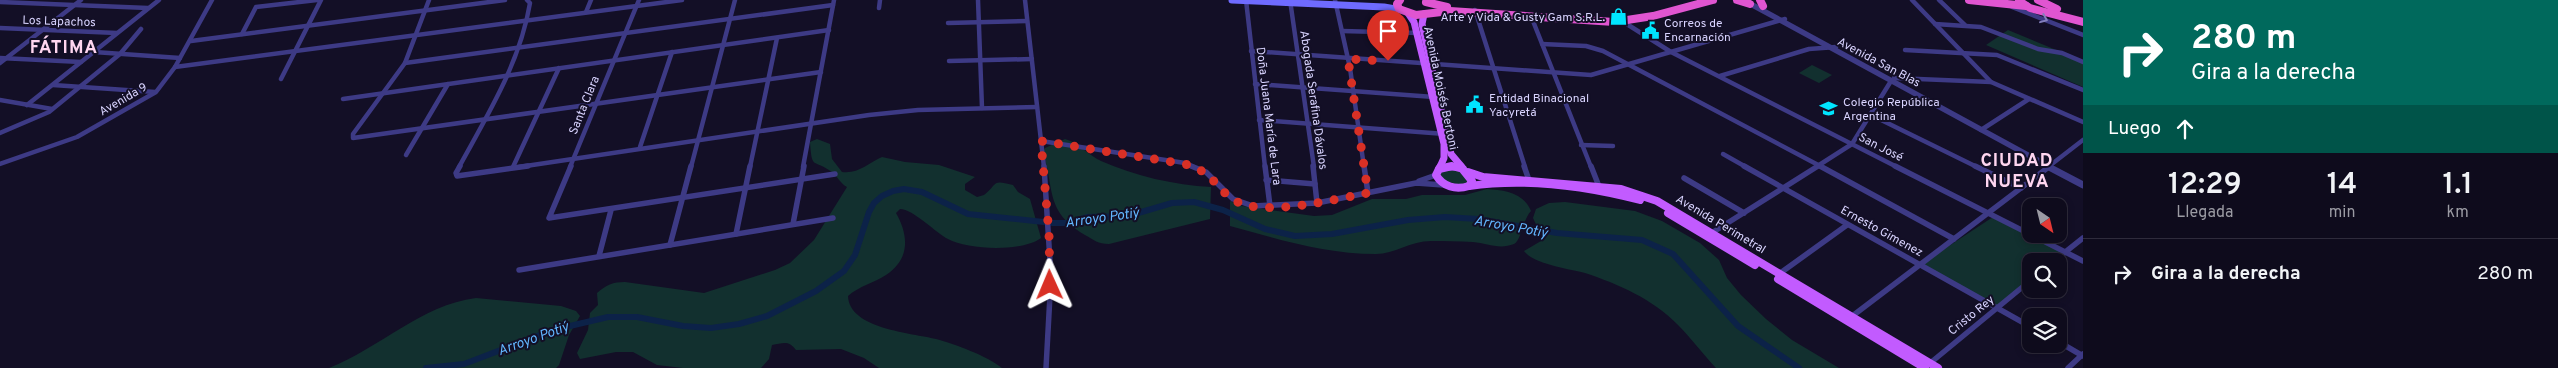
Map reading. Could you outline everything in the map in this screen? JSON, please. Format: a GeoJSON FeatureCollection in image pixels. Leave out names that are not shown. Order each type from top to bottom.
{"type":"FeatureCollection","features":[{"type":"Feature","properties":{"kind":"highway"},"geometry":{"type":"LineString","coordinates":[[1621,20],[1698,0]]}},
{"type":"Feature","properties":{"kind":"highway"},"geometry":{"type":"LineString","coordinates":[[1424,1],[1475,11],[1621,20],[1653,16],[1713,0]]}},
{"type":"Feature","properties":{"kind":"highway"},"geometry":{"type":"LineString","coordinates":[[1737,0],[1749,1]]}},
{"type":"Feature","properties":{"kind":"highway"},"geometry":{"type":"LineString","coordinates":[[1969,0],[2027,6],[2043,3],[2083,21]]}},
{"type":"Feature","properties":{"kind":"highway"},"geometry":{"type":"LineString","coordinates":[[1996,0],[2019,0],[2027,6]]}},
{"type":"Feature","properties":{"kind":"highway"},"geometry":{"type":"LineString","coordinates":[[1399,1],[1398,6],[1404,11],[1426,13],[1475,11]]}},
{"type":"Feature","properties":{"kind":"highway"},"geometry":{"type":"LineString","coordinates":[[1424,1],[1431,8],[1426,13]]}},
{"type":"Feature","properties":{"kind":"main road"},"geometry":{"type":"LineString","coordinates":[[1232,0],[1399,1]]}},
{"type":"Feature","properties":{"kind":"main road"},"geometry":{"type":"LineString","coordinates":[[1309,0],[1384,7],[1404,11]]}},
{"type":"Feature","properties":{"kind":"main road","name":"Avenida Moisés Bertoni"},"geometry":{"type":"LineString","coordinates":[[1404,11],[1413,19],[1428,64],[1444,134],[1453,157],[1472,181],[1468,186]]}},
{"type":"Feature","properties":{"kind":"main road","name":"Avenida Moisés Bertoni"},"geometry":{"type":"LineString","coordinates":[[1426,13],[1422,24],[1428,64]]}},
{"type":"Feature","properties":{"kind":"main road","name":"Avenida Moisés Bertoni"},"geometry":{"type":"LineString","coordinates":[[1438,172],[1445,153],[1444,134]]}},
{"type":"Feature","properties":{"kind":"main road","name":"Avenida Moisés Bertoni"},"geometry":{"type":"LineString","coordinates":[[1438,172],[1452,166],[1465,170]]}},
{"type":"Feature","properties":{"kind":"main road","name":"Avenida Perimetral"},"geometry":{"type":"LineString","coordinates":[[1465,170],[1483,177],[1600,189],[1650,204],[1710,234],[1929,367]]}},
{"type":"Feature","properties":{"kind":"main road"},"geometry":{"type":"LineString","coordinates":[[1438,172],[1446,185],[1460,188],[1468,186]]}},
{"type":"Feature","properties":{"kind":"main road","name":"Avenida Perimetral"},"geometry":{"type":"LineString","coordinates":[[1468,186],[1486,183],[1530,183]]}},
{"type":"Feature","properties":{"kind":"street"},"geometry":{"type":"LineString","coordinates":[[0,63],[3,58],[81,0]]}},
{"type":"Feature","properties":{"kind":"street"},"geometry":{"type":"LineString","coordinates":[[27,105],[159,0]]}},
{"type":"Feature","properties":{"kind":"street","name":"Avenida 9"},"geometry":{"type":"LineString","coordinates":[[0,164],[77,137],[156,92],[175,67],[191,41],[212,0]]}},
{"type":"Feature","properties":{"kind":"street"},"geometry":{"type":"LineString","coordinates":[[242,34],[256,7],[319,0],[297,51],[281,79]]}},
{"type":"Feature","properties":{"kind":"street"},"geometry":{"type":"LineString","coordinates":[[429,0],[405,63],[353,134],[353,138],[596,102],[821,72]]}},
{"type":"Feature","properties":{"kind":"street"},"geometry":{"type":"LineString","coordinates":[[191,41],[505,0]]}},
{"type":"Feature","properties":{"kind":"street"},"geometry":{"type":"LineString","coordinates":[[527,0],[530,3],[528,20],[520,47],[456,175],[460,176],[812,121],[918,110],[1037,106]]}},
{"type":"Feature","properties":{"kind":"street"},"geometry":{"type":"LineString","coordinates":[[586,12],[591,0]]}},
{"type":"Feature","properties":{"kind":"street","name":"Santa Clara"},"geometry":{"type":"LineString","coordinates":[[611,210],[549,218],[639,0]]}},
{"type":"Feature","properties":{"kind":"street"},"geometry":{"type":"LineString","coordinates":[[175,67],[682,0]]}},
{"type":"Feature","properties":{"kind":"street"},"geometry":{"type":"LineString","coordinates":[[670,245],[700,138],[722,46],[736,0]]}},
{"type":"Feature","properties":{"kind":"street"},"geometry":{"type":"LineString","coordinates":[[879,8],[880,0]]}},
{"type":"Feature","properties":{"kind":"street"},"geometry":{"type":"LineString","coordinates":[[978,0],[982,108]]}},
{"type":"Feature","properties":{"kind":"street"},"geometry":{"type":"LineString","coordinates":[[1025,0],[1049,231],[1050,336],[1046,368]]}},
{"type":"Feature","properties":{"kind":"street","name":"Doña Juana María de Lara"},"geometry":{"type":"LineString","coordinates":[[1246,0],[1270,206]]}},
{"type":"Feature","properties":{"kind":"street"},"geometry":{"type":"LineString","coordinates":[[1440,0],[1445,6]]}},
{"type":"Feature","properties":{"kind":"street"},"geometry":{"type":"LineString","coordinates":[[1912,0],[1991,82],[2083,122]]}},
{"type":"Feature","properties":{"kind":"street"},"geometry":{"type":"LineString","coordinates":[[1939,0],[1965,25]]}},
{"type":"Feature","properties":{"kind":"street","name":"Abogada Serafina Dávalos"},"geometry":{"type":"LineString","coordinates":[[1290,1],[1299,55],[1317,203]]}},
{"type":"Feature","properties":{"kind":"street","name":"Avenida San Blas"},"geometry":{"type":"LineString","coordinates":[[1749,1],[1761,3],[1783,20],[1836,47],[1892,80]]}},
{"type":"Feature","properties":{"kind":"street","name":"Avenida San Blas"},"geometry":{"type":"LineString","coordinates":[[1749,1],[1828,47],[1983,129],[2083,185]]}},
{"type":"Feature","properties":{"kind":"street"},"geometry":{"type":"LineString","coordinates":[[0,2],[148,8]]}},
{"type":"Feature","properties":{"kind":"street"},"geometry":{"type":"LineString","coordinates":[[405,63],[834,2],[794,224]]}},
{"type":"Feature","properties":{"kind":"street"},"geometry":{"type":"LineString","coordinates":[[1335,2],[1348,59],[1368,193]]}},
{"type":"Feature","properties":{"kind":"street"},"geometry":{"type":"LineString","coordinates":[[2004,4],[2083,35]]}},
{"type":"Feature","properties":{"kind":"street"},"geometry":{"type":"LineString","coordinates":[[1475,11],[1530,183]]}},
{"type":"Feature","properties":{"kind":"street"},"geometry":{"type":"LineString","coordinates":[[1532,16],[1600,189]]}},
{"type":"Feature","properties":{"kind":"street","name":"San José"},"geometry":{"type":"LineString","coordinates":[[1621,20],[1671,52],[2083,261]]}},
{"type":"Feature","properties":{"kind":"street"},"geometry":{"type":"LineString","coordinates":[[1251,51],[1596,75],[1783,20]]}},
{"type":"Feature","properties":{"kind":"street"},"geometry":{"type":"LineString","coordinates":[[948,24],[1027,21]]}},
{"type":"Feature","properties":{"kind":"street"},"geometry":{"type":"LineString","coordinates":[[1935,24],[1982,27],[2038,49],[2062,53],[2083,62]]}},
{"type":"Feature","properties":{"kind":"street","name":"Los Lapachos"},"geometry":{"type":"LineString","coordinates":[[0,28],[117,33]]}},
{"type":"Feature","properties":{"kind":"street"},"geometry":{"type":"LineString","coordinates":[[0,133],[37,119],[52,109],[120,54],[141,29]]}},
{"type":"Feature","properties":{"kind":"street"},"geometry":{"type":"LineString","coordinates":[[343,99],[829,30]]}},
{"type":"Feature","properties":{"kind":"street"},"geometry":{"type":"LineString","coordinates":[[1342,31],[1418,33]]}},
{"type":"Feature","properties":{"kind":"street"},"geometry":{"type":"LineString","coordinates":[[736,234],[777,38]]}},
{"type":"Feature","properties":{"kind":"street"},"geometry":{"type":"LineString","coordinates":[[1542,44],[1592,47],[1630,65],[1819,165],[1954,239]]}},
{"type":"Feature","properties":{"kind":"street"},"geometry":{"type":"LineString","coordinates":[[1719,76],[1809,48],[1836,47]]}},
{"type":"Feature","properties":{"kind":"street"},"geometry":{"type":"LineString","coordinates":[[1905,50],[1998,55],[2083,90]]}},
{"type":"Feature","properties":{"kind":"street"},"geometry":{"type":"LineString","coordinates":[[94,52],[180,58]]}},
{"type":"Feature","properties":{"kind":"street"},"geometry":{"type":"LineString","coordinates":[[640,147],[672,52]]}},
{"type":"Feature","properties":{"kind":"street"},"geometry":{"type":"LineString","coordinates":[[3,58],[81,62]]}},
{"type":"Feature","properties":{"kind":"street"},"geometry":{"type":"LineString","coordinates":[[949,61],[1032,59]]}},
{"type":"Feature","properties":{"kind":"street"},"geometry":{"type":"LineString","coordinates":[[513,167],[559,68]]}},
{"type":"Feature","properties":{"kind":"street"},"geometry":{"type":"LineString","coordinates":[[1710,234],[1852,144],[1892,80],[1991,82]]}},
{"type":"Feature","properties":{"kind":"street"},"geometry":{"type":"LineString","coordinates":[[406,155],[448,84]]}},
{"type":"Feature","properties":{"kind":"street"},"geometry":{"type":"LineString","coordinates":[[1255,84],[1436,97]]}},
{"type":"Feature","properties":{"kind":"street"},"geometry":{"type":"LineString","coordinates":[[53,85],[156,92]]}},
{"type":"Feature","properties":{"kind":"street"},"geometry":{"type":"LineString","coordinates":[[1983,129],[2029,99]]}},
{"type":"Feature","properties":{"kind":"street"},"geometry":{"type":"LineString","coordinates":[[0,100],[52,109]]}},
{"type":"Feature","properties":{"kind":"street"},"geometry":{"type":"LineString","coordinates":[[1871,115],[2020,188]]}},
{"type":"Feature","properties":{"kind":"street"},"geometry":{"type":"LineString","coordinates":[[1259,120],[1444,134]]}},
{"type":"Feature","properties":{"kind":"street"},"geometry":{"type":"LineString","coordinates":[[1850,319],[2083,140]]}},
{"type":"Feature","properties":{"kind":"street"},"geometry":{"type":"LineString","coordinates":[[1041,141],[1185,164],[1206,172],[1233,199],[1246,205],[1270,206],[1317,203],[1416,183],[1438,172]]}},
{"type":"Feature","properties":{"kind":"street"},"geometry":{"type":"LineString","coordinates":[[1582,145],[1613,146]]}},
{"type":"Feature","properties":{"kind":"street","name":"Ernesto Gimenez"},"geometry":{"type":"LineString","coordinates":[[1723,154],[2022,322]]}},
{"type":"Feature","properties":{"kind":"street","name":"Avenida San Blas"},"geometry":{"type":"LineString","coordinates":[[2049,165],[2083,181]]}},
{"type":"Feature","properties":{"kind":"street"},"geometry":{"type":"LineString","coordinates":[[599,256],[611,210],[835,174]]}},
{"type":"Feature","properties":{"kind":"street"},"geometry":{"type":"LineString","coordinates":[[1684,178],[1744,213]]}},
{"type":"Feature","properties":{"kind":"street"},"geometry":{"type":"LineString","coordinates":[[1266,180],[1314,184]]}},
{"type":"Feature","properties":{"kind":"street"},"geometry":{"type":"LineString","coordinates":[[1416,183],[1446,185]]}},
{"type":"Feature","properties":{"kind":"street"},"geometry":{"type":"LineString","coordinates":[[519,270],[833,218]]}},
{"type":"Feature","properties":{"kind":"street"},"geometry":{"type":"LineString","coordinates":[[1777,276],[1847,225]]}},
{"type":"Feature","properties":{"kind":"street"},"geometry":{"type":"LineString","coordinates":[[2065,252],[2083,238]]}},
{"type":"Feature","properties":{"kind":"street","name":"Cristo Rey"},"geometry":{"type":"LineString","coordinates":[[1929,367],[2022,287]]}},
{"type":"Feature","properties":{"kind":"street"},"geometry":{"type":"LineString","coordinates":[[2067,346],[2083,355],[2068,368]]}},
{"type":"Feature","properties":{"kind":"green space"},"geometry":{"type":"Polygon","coordinates":[[[2008,30],[2083,61],[2083,87],[1986,45],[2008,30]]]}},
{"type":"Feature","properties":{"kind":"green space"},"geometry":{"type":"Polygon","coordinates":[[[1812,65],[1832,75],[1819,83],[1799,73],[1812,65]]]}},
{"type":"Feature","properties":{"kind":"green space"},"geometry":{"type":"Polygon","coordinates":[[[817,139],[830,144],[832,159],[842,172],[858,170],[882,157],[905,162],[939,165],[975,177],[965,184],[965,190],[977,197],[984,195],[995,184],[1001,182],[1013,185],[1018,192],[1030,199],[1041,238],[1033,243],[1009,247],[981,247],[957,243],[943,236],[911,213],[900,209],[896,213],[903,230],[905,247],[900,262],[886,275],[848,296],[851,307],[859,316],[870,323],[883,328],[952,344],[980,355],[1002,368],[879,368],[864,358],[841,349],[796,350],[786,343],[772,345],[769,359],[761,368],[683,368],[657,365],[633,352],[616,352],[580,359],[577,353],[588,330],[590,313],[598,305],[597,293],[610,284],[625,282],[704,293],[775,270],[790,263],[814,240],[847,187],[832,172],[813,161],[810,142],[817,139]]]}},
{"type":"Feature","properties":{"kind":"green space"},"geometry":{"type":"Polygon","coordinates":[[[1065,139],[1075,143],[1101,161],[1127,171],[1169,182],[1211,187],[1210,219],[1109,244],[1094,240],[1072,226],[1063,217],[1057,208],[1051,189],[1043,152],[1045,148],[1065,139]]]}},
{"type":"Feature","properties":{"kind":"green space"},"geometry":{"type":"Polygon","coordinates":[[[1458,169],[1470,180],[1464,186],[1441,180],[1440,171],[1458,169]]]}},
{"type":"Feature","properties":{"kind":"green space"},"geometry":{"type":"Polygon","coordinates":[[[1487,189],[1500,190],[1518,196],[1524,200],[1531,211],[1514,244],[1498,246],[1473,242],[1431,241],[1416,243],[1383,253],[1357,253],[1320,249],[1230,226],[1230,201],[1242,206],[1314,216],[1332,215],[1372,199],[1406,199],[1422,195],[1465,195],[1487,189]]]}},
{"type":"Feature","properties":{"kind":"green space"},"geometry":{"type":"Polygon","coordinates":[[[1565,202],[1635,211],[1662,221],[1700,243],[1719,260],[1727,278],[1741,295],[1766,319],[1792,340],[1839,368],[1716,368],[1678,325],[1658,307],[1635,293],[1597,277],[1543,263],[1529,256],[1524,251],[1541,241],[1541,235],[1533,218],[1536,209],[1549,203],[1565,202]]]}},
{"type":"Feature","properties":{"kind":"green space"},"geometry":{"type":"Polygon","coordinates":[[[1993,217],[2022,232],[2022,243],[2045,243],[2063,252],[2022,253],[2022,287],[1997,308],[1920,265],[1993,217]]]}},
{"type":"Feature","properties":{"kind":"green space"},"geometry":{"type":"Polygon","coordinates":[[[476,298],[561,306],[576,311],[580,316],[569,335],[559,365],[556,368],[329,368],[348,360],[437,309],[456,302],[476,298]]]}},
{"type":"Feature","properties":{"kind":"waterway","name":"Arroyo Poti´y"},"geometry":{"type":"LineString","coordinates":[[426,368],[464,364],[553,330],[608,317],[637,317],[683,326],[711,328],[739,324],[767,316],[816,291],[844,271],[855,255],[869,212],[874,203],[882,196],[904,189],[922,192],[968,214],[1053,223],[1067,223],[1087,217],[1128,216],[1172,203],[1194,202],[1223,210],[1265,229],[1295,236],[1332,234],[1408,220],[1445,217],[1478,219],[1557,233],[1642,240],[1673,254],[1738,326],[1799,368]]}},
{"type":"Feature","properties":{"kind":"place","name":"Arte y Vida & Gusty Gam S.R.L."},"geometry":{"type":"Point","coordinates":[1619,17]}},
{"type":"Feature","properties":{"kind":"place","name":"Correos de Encarnación"},"geometry":{"type":"Point","coordinates":[1650,30]}},
{"type":"Feature","properties":{"kind":"place","name":"Entidad Binacional Yacyretá"},"geometry":{"type":"Point","coordinates":[1475,105]}},
{"type":"Feature","properties":{"kind":"place","name":"Colegio República Argentina"},"geometry":{"type":"Point","coordinates":[1829,109]}},
{"type":"Feature","properties":{"kind":"district","name":"FÁTIMA"},"geometry":{"type":"Point","coordinates":[64,47]}},
{"type":"Feature","properties":{"kind":"district","name":"CIUDAD NUEVA"},"geometry":{"type":"Point","coordinates":[2017,170]}},
{"type":"Feature","properties":{"kind":"route"},"geometry":{"type":"LineString","coordinates":[[1050,285],[1049,234],[1041,141],[1196,167],[1212,176],[1233,199],[1252,206],[1288,206],[1317,203],[1368,193],[1358,138],[1348,59],[1388,61]]}}]}
